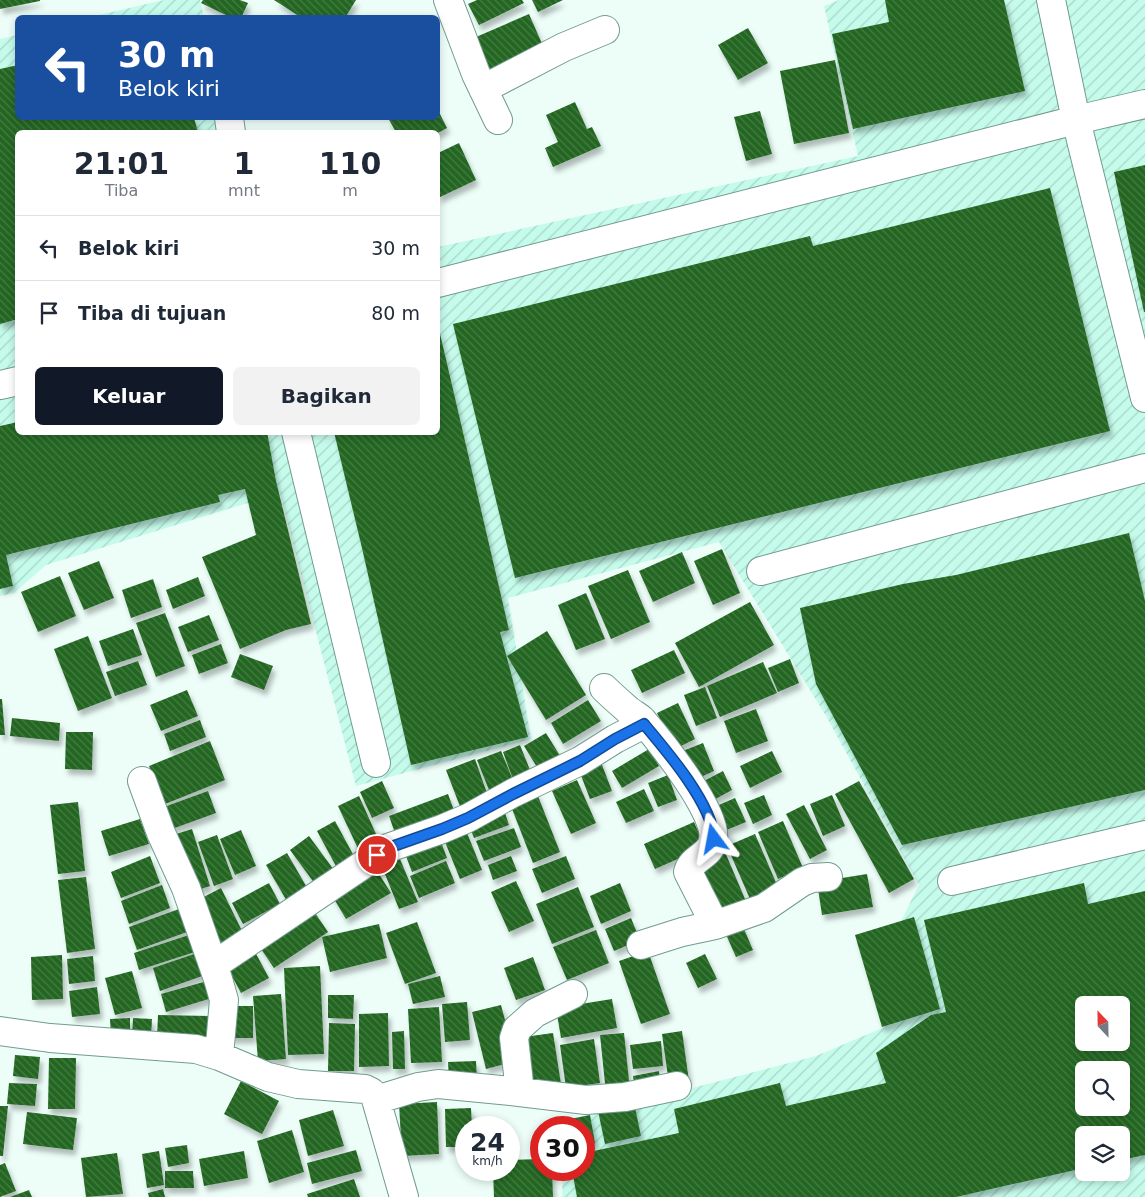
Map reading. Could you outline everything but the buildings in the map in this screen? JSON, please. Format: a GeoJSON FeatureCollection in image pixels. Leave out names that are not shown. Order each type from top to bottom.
{"type":"FeatureCollection","features":[{"type":"Feature","properties":{"kind":"street"},"geometry":{"type":"LineString","coordinates":[[448,0],[483,89],[498,120]]}},
{"type":"Feature","properties":{"kind":"street"},"geometry":{"type":"LineString","coordinates":[[1051,0],[1076,120],[1145,398]]}},
{"type":"Feature","properties":{"kind":"street"},"geometry":{"type":"LineString","coordinates":[[483,89],[564,47],[605,30]]}},
{"type":"Feature","properties":{"kind":"street"},"geometry":{"type":"LineString","coordinates":[[440,282],[1145,104]]}},
{"type":"Feature","properties":{"kind":"street"},"geometry":{"type":"LineString","coordinates":[[0,385],[15,382]]}},
{"type":"Feature","properties":{"kind":"street"},"geometry":{"type":"LineString","coordinates":[[297,435],[376,763]]}},
{"type":"Feature","properties":{"kind":"street"},"geometry":{"type":"LineString","coordinates":[[761,571],[1145,468]]}},
{"type":"Feature","properties":{"kind":"street"},"geometry":{"type":"LineString","coordinates":[[604,688],[641,720],[665,749],[708,815],[714,828],[712,844],[707,853],[699,857],[690,866],[688,872],[715,925]]}},
{"type":"Feature","properties":{"kind":"street"},"geometry":{"type":"LineString","coordinates":[[214,965],[388,848],[468,818],[580,761],[615,739],[644,724]]}},
{"type":"Feature","properties":{"kind":"street"},"geometry":{"type":"LineString","coordinates":[[142,781],[161,833],[186,888],[214,965],[224,1000],[219,1056]]}},
{"type":"Feature","properties":{"kind":"street"},"geometry":{"type":"LineString","coordinates":[[952,881],[1145,835]]}},
{"type":"Feature","properties":{"kind":"street"},"geometry":{"type":"LineString","coordinates":[[641,945],[682,932],[715,925],[764,908],[807,880],[828,877]]}},
{"type":"Feature","properties":{"kind":"street"},"geometry":{"type":"LineString","coordinates":[[520,1092],[514,1038],[517,1029],[535,1013],[573,994]]}},
{"type":"Feature","properties":{"kind":"street"},"geometry":{"type":"LineString","coordinates":[[0,1031],[50,1038],[196,1049],[219,1056],[268,1077],[298,1084],[365,1089],[371,1092],[376,1100],[404,1197]]}},
{"type":"Feature","properties":{"kind":"street"},"geometry":{"type":"LineString","coordinates":[[376,1100],[418,1087],[438,1084],[580,1100],[625,1097],[676,1086]]}},
{"type":"Feature","properties":{"kind":"shaded area"},"geometry":{"type":"Polygon","coordinates":[[[164,0],[200,0],[204,15],[99,15],[164,0]]]}},
{"type":"Feature","properties":{"kind":"shaded area"},"geometry":{"type":"Polygon","coordinates":[[[839,0],[1145,0],[1145,1197],[562,1197],[563,1181],[595,1181],[595,1116],[583,1116],[816,1056],[899,1021],[902,919],[919,885],[826,716],[719,542],[508,598],[531,739],[356,786],[280,493],[46,565],[14,593],[0,596],[0,39],[15,35],[15,120],[229,120],[231,130],[15,130],[15,435],[440,435],[440,247],[858,156],[824,6],[839,0]]]}},
{"type":"Feature","properties":{"kind":"route"},"geometry":{"type":"LineString","coordinates":[[377,855],[388,848],[468,818],[580,761],[615,739],[644,724],[665,749],[688,782],[714,828],[714,839]]}}]}
